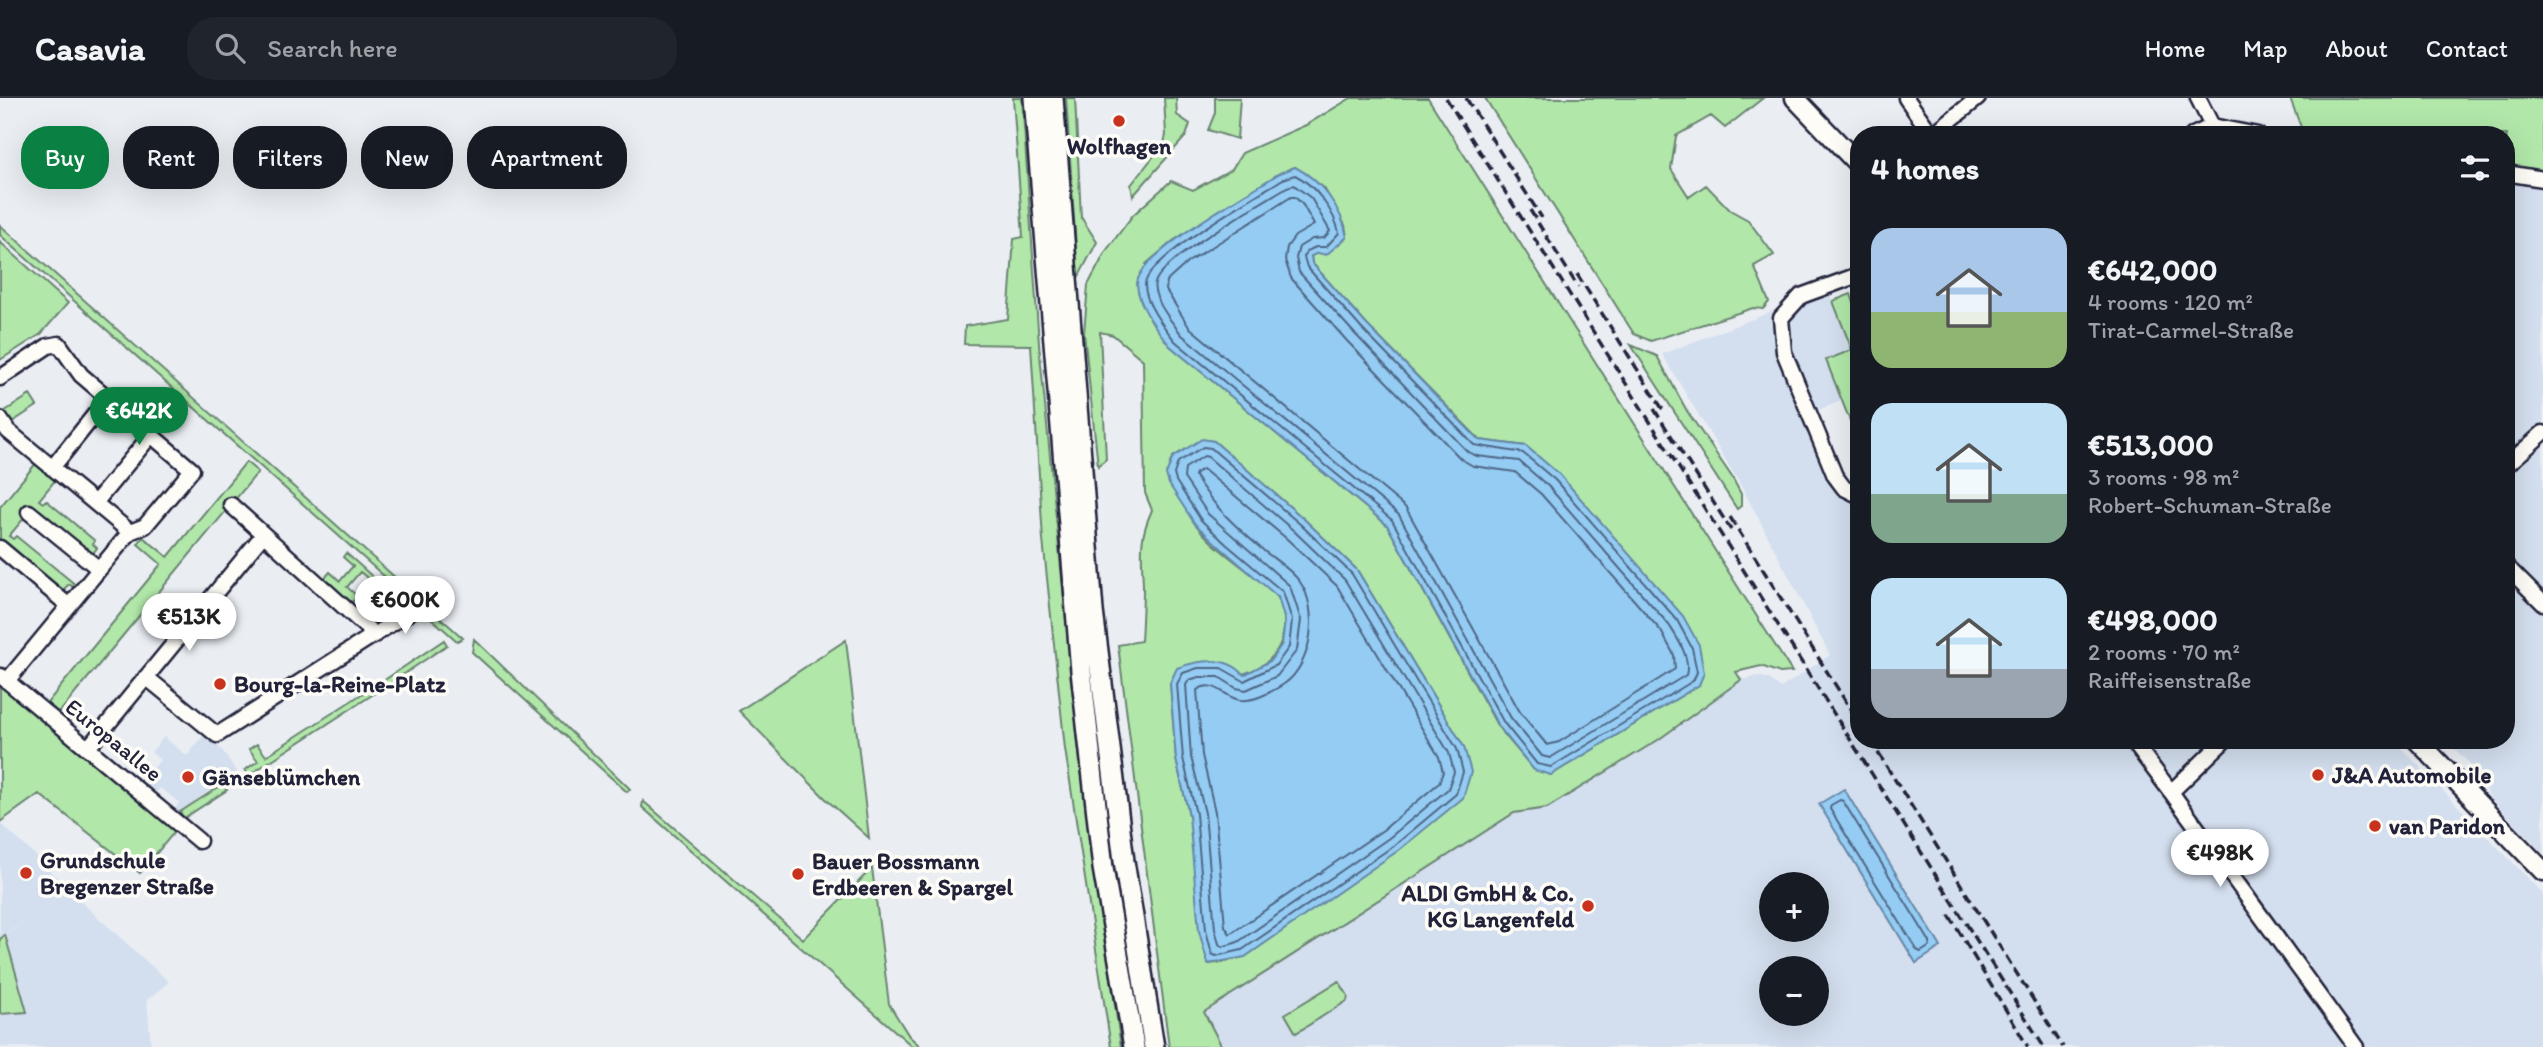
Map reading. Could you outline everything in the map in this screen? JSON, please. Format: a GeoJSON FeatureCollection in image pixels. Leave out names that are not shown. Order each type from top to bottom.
{"type":"FeatureCollection","features":[{"type":"Feature","properties":{"kind":"highway"},"geometry":{"type":"LineString","coordinates":[[1034,98],[1082,671],[1103,868],[1133,1047]]}},
{"type":"Feature","properties":{"kind":"highway"},"geometry":{"type":"LineString","coordinates":[[1054,98],[1093,611],[1124,861],[1154,1047]]}},
{"type":"Feature","properties":{"kind":"main road"},"geometry":{"type":"LineString","coordinates":[[1794,98],[1850,156]]}},
{"type":"Feature","properties":{"kind":"main road"},"geometry":{"type":"LineString","coordinates":[[2426,749],[2543,871]]}},
{"type":"Feature","properties":{"kind":"street"},"geometry":{"type":"LineString","coordinates":[[1906,98],[1926,126]]}},
{"type":"Feature","properties":{"kind":"street"},"geometry":{"type":"LineString","coordinates":[[1943,126],[1978,98]]}},
{"type":"Feature","properties":{"kind":"street"},"geometry":{"type":"LineString","coordinates":[[2198,98],[2212,126]]}},
{"type":"Feature","properties":{"kind":"street"},"geometry":{"type":"LineString","coordinates":[[2515,174],[2543,179]]}},
{"type":"Feature","properties":{"kind":"street"},"geometry":{"type":"LineString","coordinates":[[1850,278],[1801,296],[1781,318],[1784,352],[1835,476],[1844,488],[1850,491]]}},
{"type":"Feature","properties":{"kind":"street"},"geometry":{"type":"LineString","coordinates":[[0,377],[56,342],[81,376],[191,470],[145,526],[130,532],[69,606],[3,678]]}},
{"type":"Feature","properties":{"kind":"street"},"geometry":{"type":"LineString","coordinates":[[52,468],[108,398]]}},
{"type":"Feature","properties":{"kind":"street"},"geometry":{"type":"LineString","coordinates":[[0,419],[8,431],[130,532]]}},
{"type":"Feature","properties":{"kind":"street"},"geometry":{"type":"LineString","coordinates":[[2515,458],[2543,433]]}},
{"type":"Feature","properties":{"kind":"street"},"geometry":{"type":"LineString","coordinates":[[95,503],[151,435]]}},
{"type":"Feature","properties":{"kind":"street"},"geometry":{"type":"LineString","coordinates":[[231,505],[375,635]]}},
{"type":"Feature","properties":{"kind":"street"},"geometry":{"type":"LineString","coordinates":[[29,512],[99,569]]}},
{"type":"Feature","properties":{"kind":"street"},"geometry":{"type":"LineString","coordinates":[[88,748],[263,535]]}},
{"type":"Feature","properties":{"kind":"street"},"geometry":{"type":"LineString","coordinates":[[0,548],[69,606]]}},
{"type":"Feature","properties":{"kind":"street"},"geometry":{"type":"LineString","coordinates":[[2515,575],[2543,603]]}},
{"type":"Feature","properties":{"kind":"street"},"geometry":{"type":"LineString","coordinates":[[146,677],[217,735],[416,608]]}},
{"type":"Feature","properties":{"kind":"street","name":"Europaallee"},"geometry":{"type":"LineString","coordinates":[[3,678],[199,841]]}},
{"type":"Feature","properties":{"kind":"street"},"geometry":{"type":"LineString","coordinates":[[2139,749],[2356,1047]]}},
{"type":"Feature","properties":{"kind":"street"},"geometry":{"type":"LineString","coordinates":[[2171,792],[2216,749]]}},
{"type":"Feature","properties":{"kind":"shaded area"},"geometry":{"type":"Polygon","coordinates":[[[2515,180],[2543,184],[2543,853],[2491,799],[2469,763],[2455,749],[2515,749],[2515,180]]]}},
{"type":"Feature","properties":{"kind":"shaded area"},"geometry":{"type":"Polygon","coordinates":[[[1828,290],[1850,345],[1843,400],[1816,411],[1843,476],[1850,482],[1850,749],[2403,749],[2543,894],[2543,1047],[1169,1047],[1167,1035],[1514,813],[1547,808],[1658,740],[1741,680],[1758,676],[1769,679],[1781,688],[1830,655],[1743,489],[1662,354],[1828,290]]]}},
{"type":"Feature","properties":{"kind":"shaded area","name":"Gänseblümchen"},"geometry":{"type":"Polygon","coordinates":[[[204,735],[222,750],[237,772],[179,812],[175,809],[179,802],[160,788],[156,793],[142,782],[160,760],[151,752],[164,737],[187,756],[204,735]]]}},
{"type":"Feature","properties":{"kind":"shaded area"},"geometry":{"type":"Polygon","coordinates":[[[0,823],[68,890],[169,982],[147,1000],[151,1047],[0,1047],[0,1014],[27,1011],[5,935],[23,922],[0,937],[0,823]]]}},
{"type":"Feature","properties":{"kind":"green space"},"geometry":{"type":"Polygon","coordinates":[[[1013,98],[1022,98],[1039,344],[1080,762],[1121,1047],[1111,1047],[1065,749],[1043,540],[1031,345],[964,344],[965,326],[1008,319],[1014,239],[1023,237],[1013,98]]]}},
{"type":"Feature","properties":{"kind":"green space"},"geometry":{"type":"Polygon","coordinates":[[[1066,98],[1075,98],[1081,217],[1097,242],[1078,278],[1066,98]]]}},
{"type":"Feature","properties":{"kind":"green space"},"geometry":{"type":"Polygon","coordinates":[[[1164,98],[1176,98],[1177,115],[1190,124],[1186,136],[1133,196],[1131,185],[1164,143],[1164,98]]]}},
{"type":"Feature","properties":{"kind":"green space"},"geometry":{"type":"Polygon","coordinates":[[[1215,98],[1240,98],[1237,139],[1208,130],[1215,113],[1215,98]]]}},
{"type":"Feature","properties":{"kind":"green space"},"geometry":{"type":"Polygon","coordinates":[[[1351,98],[1428,98],[1792,672],[1780,673],[1761,666],[1736,672],[1741,680],[1658,740],[1547,808],[1514,813],[1204,1012],[1222,1047],[1169,1047],[1118,645],[1141,641],[1142,548],[1152,510],[1145,493],[1143,360],[1113,335],[1100,332],[1106,459],[1098,466],[1084,333],[1088,285],[1106,251],[1133,215],[1171,181],[1193,190],[1232,169],[1242,153],[1306,125],[1351,98]],[[1295,167],[1280,173],[1173,241],[1146,264],[1170,346],[1387,525],[1498,727],[1534,770],[1551,775],[1699,685],[1526,446],[1480,440],[1366,324],[1312,263],[1311,256],[1347,237],[1345,225],[1324,188],[1295,167]],[[1202,440],[1173,457],[1170,463],[1188,509],[1195,523],[1211,541],[1278,597],[1284,616],[1279,647],[1269,660],[1256,669],[1223,678],[1170,683],[1176,759],[1189,815],[1208,964],[1244,956],[1273,936],[1464,747],[1357,570],[1304,519],[1214,441],[1202,440]]]}},
{"type":"Feature","properties":{"kind":"green space"},"geometry":{"type":"Polygon","coordinates":[[[1485,98],[1763,98],[1725,128],[1711,116],[1676,136],[1671,169],[1689,197],[1706,185],[1730,210],[1748,220],[1774,255],[1754,266],[1769,302],[1763,309],[1753,308],[1651,341],[1634,334],[1485,98]]]}},
{"type":"Feature","properties":{"kind":"green space"},"geometry":{"type":"Polygon","coordinates":[[[2290,98],[2543,98],[2543,171],[2515,167],[2515,126],[2301,126],[2290,98]]]}},
{"type":"Feature","properties":{"kind":"green space"},"geometry":{"type":"Polygon","coordinates":[[[0,225],[463,638],[457,641],[0,235],[0,225]]]}},
{"type":"Feature","properties":{"kind":"green space"},"geometry":{"type":"Polygon","coordinates":[[[0,242],[68,303],[41,334],[0,360],[0,242]]]}},
{"type":"Feature","properties":{"kind":"green space"},"geometry":{"type":"Polygon","coordinates":[[[1850,294],[1850,345],[1833,301],[1850,294]]]}},
{"type":"Feature","properties":{"kind":"green space"},"geometry":{"type":"Polygon","coordinates":[[[1631,345],[1657,356],[1687,411],[1741,494],[1741,506],[1737,509],[1631,345]]]}},
{"type":"Feature","properties":{"kind":"green space"},"geometry":{"type":"Polygon","coordinates":[[[1850,351],[1850,421],[1826,360],[1850,351]]]}},
{"type":"Feature","properties":{"kind":"green space"},"geometry":{"type":"Polygon","coordinates":[[[30,395],[37,406],[9,424],[2,413],[30,395]]]}},
{"type":"Feature","properties":{"kind":"green space"},"geometry":{"type":"Polygon","coordinates":[[[37,462],[57,478],[39,500],[43,503],[46,500],[95,541],[93,544],[97,548],[89,558],[36,512],[34,506],[9,536],[13,539],[16,536],[77,586],[75,589],[69,584],[63,590],[69,598],[0,540],[0,507],[37,462]]]}},
{"type":"Feature","properties":{"kind":"green space"},"geometry":{"type":"Polygon","coordinates":[[[246,462],[258,472],[59,713],[47,703],[161,564],[138,544],[143,537],[168,557],[246,462]]]}},
{"type":"Feature","properties":{"kind":"green space"},"geometry":{"type":"Polygon","coordinates":[[[346,553],[374,578],[371,581],[360,572],[347,587],[357,596],[350,605],[323,580],[330,572],[340,581],[353,566],[343,557],[346,553]]]}},
{"type":"Feature","properties":{"kind":"green space"},"geometry":{"type":"Polygon","coordinates":[[[474,639],[630,789],[627,792],[472,652],[474,639]]]}},
{"type":"Feature","properties":{"kind":"green space"},"geometry":{"type":"Polygon","coordinates":[[[444,640],[447,645],[380,690],[377,685],[444,640]]]}},
{"type":"Feature","properties":{"kind":"green space"},"geometry":{"type":"Polygon","coordinates":[[[846,640],[869,838],[828,801],[739,711],[846,640]]]}},
{"type":"Feature","properties":{"kind":"green space"},"geometry":{"type":"Polygon","coordinates":[[[0,684],[176,830],[140,873],[39,794],[0,822],[0,684]]]}},
{"type":"Feature","properties":{"kind":"green space"},"geometry":{"type":"Polygon","coordinates":[[[371,688],[375,693],[249,775],[245,770],[258,761],[249,749],[257,744],[266,756],[371,688]]]}},
{"type":"Feature","properties":{"kind":"green space"},"geometry":{"type":"Polygon","coordinates":[[[222,785],[227,790],[184,818],[180,812],[222,785]]]}},
{"type":"Feature","properties":{"kind":"green space"},"geometry":{"type":"Polygon","coordinates":[[[643,801],[803,939],[872,868],[889,1004],[909,1036],[921,1047],[913,1047],[642,807],[643,801]]]}},
{"type":"Feature","properties":{"kind":"green space"},"geometry":{"type":"Polygon","coordinates":[[[5,935],[27,1012],[0,1014],[0,939],[5,935]]]}},
{"type":"Feature","properties":{"kind":"green space"},"geometry":{"type":"Polygon","coordinates":[[[1339,981],[1348,996],[1347,1001],[1296,1033],[1285,1014],[1339,981]]]}},
{"type":"Feature","properties":{"kind":"water"},"geometry":{"type":"Polygon","coordinates":[[[1295,167],[1313,179],[1329,196],[1347,237],[1326,255],[1318,253],[1311,256],[1312,263],[1366,324],[1479,440],[1526,446],[1560,475],[1683,616],[1699,645],[1704,673],[1699,685],[1551,775],[1534,770],[1499,727],[1387,525],[1170,346],[1159,333],[1141,301],[1137,284],[1142,271],[1156,256],[1198,224],[1280,173],[1295,167]]]}},
{"type":"Feature","properties":{"kind":"water"},"geometry":{"type":"Polygon","coordinates":[[[1202,439],[1214,441],[1304,519],[1357,570],[1464,747],[1471,772],[1463,798],[1399,850],[1245,957],[1208,964],[1199,931],[1189,815],[1176,759],[1170,683],[1177,668],[1194,663],[1221,662],[1229,664],[1244,675],[1270,661],[1282,644],[1285,621],[1278,597],[1195,524],[1169,484],[1166,474],[1173,457],[1202,439]]]}},
{"type":"Feature","properties":{"kind":"water"},"geometry":{"type":"Polygon","coordinates":[[[1844,789],[1941,947],[1916,963],[1819,804],[1844,789]]]}},
{"type":"Feature","properties":{"kind":"railway"},"geometry":{"type":"LineString","coordinates":[[1446,98],[1850,739]]}},
{"type":"Feature","properties":{"kind":"railway"},"geometry":{"type":"LineString","coordinates":[[1466,98],[1542,218]]}},
{"type":"Feature","properties":{"kind":"railway"},"geometry":{"type":"LineString","coordinates":[[1530,210],[1578,287]]}},
{"type":"Feature","properties":{"kind":"railway"},"geometry":{"type":"LineString","coordinates":[[1577,274],[1665,413]]}},
{"type":"Feature","properties":{"kind":"railway"},"geometry":{"type":"LineString","coordinates":[[1654,409],[1731,530]]}},
{"type":"Feature","properties":{"kind":"railway"},"geometry":{"type":"LineString","coordinates":[[1730,517],[1850,708]]}},
{"type":"Feature","properties":{"kind":"railway"},"geometry":{"type":"LineString","coordinates":[[1856,749],[2044,1047]]}},
{"type":"Feature","properties":{"kind":"railway"},"geometry":{"type":"LineString","coordinates":[[1876,749],[2063,1047]]}},
{"type":"Feature","properties":{"kind":"railway"},"geometry":{"type":"LineString","coordinates":[[1949,915],[2028,1047]]}},
{"type":"Feature","properties":{"kind":"place","name":"Wolfhagen"},"geometry":{"type":"Point","coordinates":[1119,121]}},
{"type":"Feature","properties":{"kind":"place","name":"Bourg-la-Reine-Platz"},"geometry":{"type":"Point","coordinates":[220,684]}},
{"type":"Feature","properties":{"kind":"place","name":"J&A Automobile"},"geometry":{"type":"Point","coordinates":[2318,775]}},
{"type":"Feature","properties":{"kind":"place","name":"Gänseblümchen"},"geometry":{"type":"Point","coordinates":[188,777]}},
{"type":"Feature","properties":{"kind":"place","name":"van Paridon"},"geometry":{"type":"Point","coordinates":[2375,826]}},
{"type":"Feature","properties":{"kind":"place","name":"Grundschule Bregenzer Straße"},"geometry":{"type":"Point","coordinates":[26,873]}},
{"type":"Feature","properties":{"kind":"place","name":"Bauer Bossmann Erdbeeren & Spargel"},"geometry":{"type":"Point","coordinates":[798,874]}},
{"type":"Feature","properties":{"kind":"place","name":"ALDI GmbH & Co. KG Langenfeld"},"geometry":{"type":"Point","coordinates":[1588,906]}}]}
